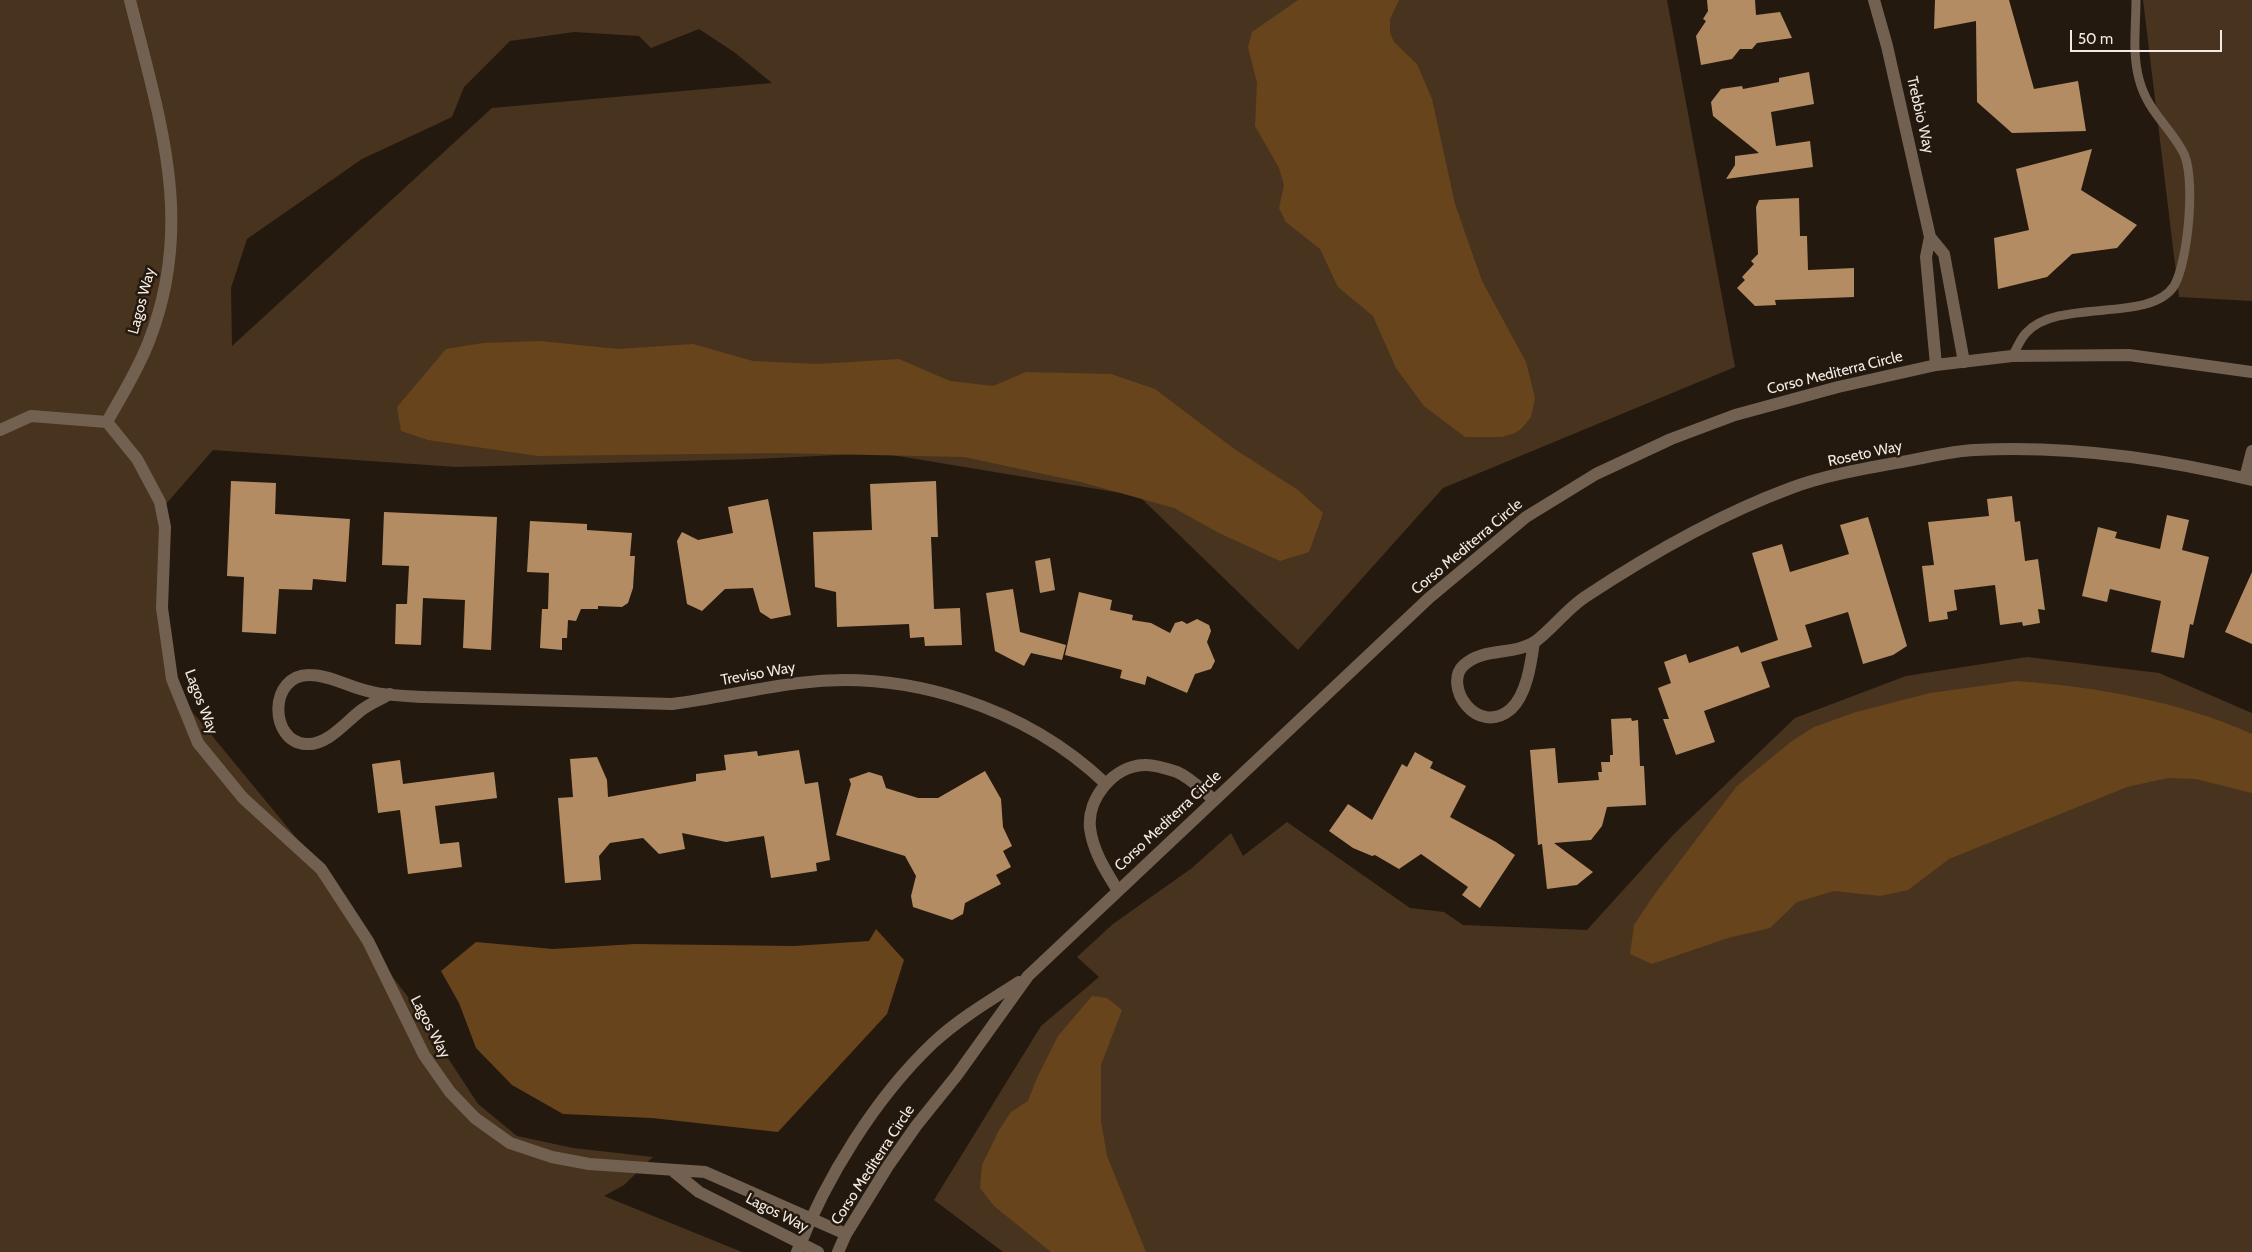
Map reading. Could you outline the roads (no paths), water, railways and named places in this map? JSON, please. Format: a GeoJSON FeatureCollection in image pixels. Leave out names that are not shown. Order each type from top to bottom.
{"type":"FeatureCollection","features":[{"type":"Feature","properties":{"kind":"street","name":"Lagos Way"},"geometry":{"type":"LineString","coordinates":[[130,0],[168,159],[173,220],[168,271],[157,318],[136,370],[107,422],[137,459],[160,502],[165,526],[162,608],[172,679],[198,743],[243,798],[321,869],[368,941],[424,1055],[450,1092],[476,1118],[510,1143],[552,1157],[589,1164],[705,1172],[846,1234]]}},
{"type":"Feature","properties":{"kind":"street","name":"Trebbio Way"},"geometry":{"type":"LineString","coordinates":[[1874,0],[1893,72],[1930,238],[1926,257],[1936,365]]}},
{"type":"Feature","properties":{"kind":"street","name":"Trebbio Way"},"geometry":{"type":"LineString","coordinates":[[1930,238],[1944,254],[1964,362]]}},
{"type":"Feature","properties":{"kind":"street","name":"Corso Mediterra Circle"},"geometry":{"type":"LineString","coordinates":[[838,1252],[846,1234],[916,1126],[957,1074],[1028,976],[1429,598],[1526,517],[1596,474],[1671,439],[1735,415],[1838,386],[1936,365],[2012,356],[2129,355],[2252,372]]}},
{"type":"Feature","properties":{"kind":"street"},"geometry":{"type":"LineString","coordinates":[[0,430],[31,416],[107,422]]}},
{"type":"Feature","properties":{"kind":"street","name":"Roseto Way"},"geometry":{"type":"LineString","coordinates":[[1534,642],[1520,697],[1512,708],[1499,716],[1486,719],[1462,702],[1457,680],[1463,665],[1480,655],[1506,652],[1534,642],[1582,599],[1646,559],[1711,522],[1793,487],[1871,467],[1973,450],[2084,450],[2188,465],[2249,479],[2252,451]]}},
{"type":"Feature","properties":{"kind":"street","name":"Treviso Way"},"geometry":{"type":"LineString","coordinates":[[390,694],[365,707],[334,734],[319,742],[306,744],[292,739],[282,729],[278,715],[278,697],[289,680],[309,674],[372,692],[390,694],[492,700],[672,704],[706,700],[799,683],[834,680],[910,686],[978,706],[1028,728],[1067,750],[1106,783]]}},
{"type":"Feature","properties":{"kind":"street"},"geometry":{"type":"LineString","coordinates":[[1118,891],[1094,847],[1090,827],[1092,807],[1106,783],[1126,770],[1143,765],[1160,767],[1179,773],[1214,800]]}},
{"type":"Feature","properties":{"kind":"street","name":"Corso Mediterra Circle"},"geometry":{"type":"LineString","coordinates":[[798,1247],[810,1219],[837,1168],[890,1090],[933,1044],[965,1016],[1028,976]]}},
{"type":"Feature","properties":{"kind":"street","name":"Lagos Way"},"geometry":{"type":"LineString","coordinates":[[672,1170],[698,1192],[798,1247],[818,1252]]}},
{"type":"Feature","properties":{"kind":"lane"},"geometry":{"type":"LineString","coordinates":[[2012,356],[2026,333],[2047,320],[2094,310],[2145,305],[2160,300],[2173,287],[2182,270],[2188,227],[2190,177],[2183,151],[2148,105],[2139,79],[2135,50],[2136,0]]}}]}
